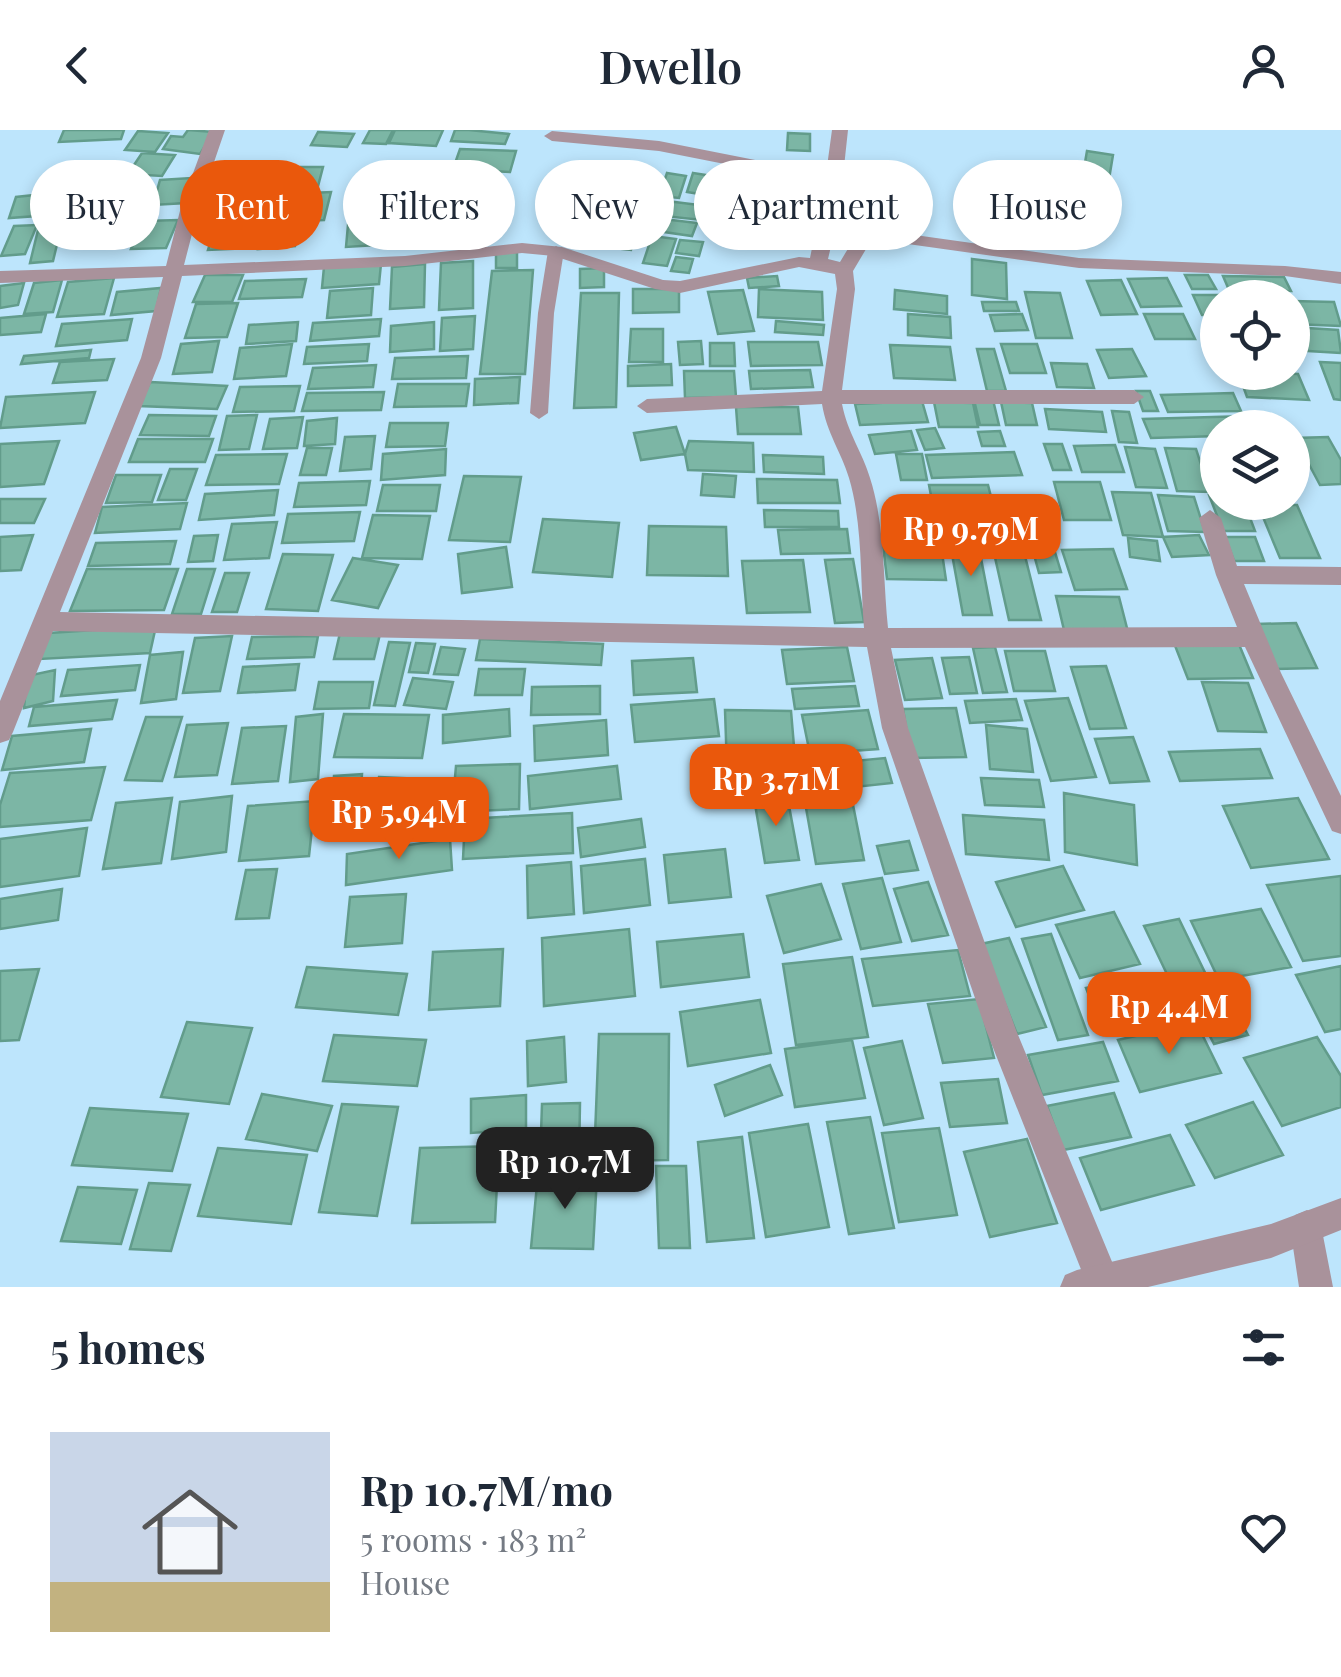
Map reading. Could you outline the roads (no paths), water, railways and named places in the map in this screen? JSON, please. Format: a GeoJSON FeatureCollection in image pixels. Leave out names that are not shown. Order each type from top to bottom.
{"type":"FeatureCollection","features":[{"type":"Feature","properties":{"kind":"street"},"geometry":{"type":"LineString","coordinates":[[0,732],[151,358],[191,202],[217,130]]}},
{"type":"Feature","properties":{"kind":"street"},"geometry":{"type":"LineString","coordinates":[[836,160],[840,130]]}},
{"type":"Feature","properties":{"kind":"street"},"geometry":{"type":"LineString","coordinates":[[552,136],[610,138],[736,160]]}},
{"type":"Feature","properties":{"kind":"street"},"geometry":{"type":"LineString","coordinates":[[1341,278],[1285,270],[1079,264],[872,234],[864,236],[844,271],[846,288],[831,397],[837,432],[859,475],[865,500],[877,638],[895,728],[1090,1284],[1271,1241],[1341,1214]]}},
{"type":"Feature","properties":{"kind":"street"},"geometry":{"type":"LineString","coordinates":[[0,277],[405,261],[522,248],[556,251],[634,277],[680,287],[799,262],[818,262],[844,271]]}},
{"type":"Feature","properties":{"kind":"street"},"geometry":{"type":"LineString","coordinates":[[818,262],[820,250]]}},
{"type":"Feature","properties":{"kind":"street"},"geometry":{"type":"LineString","coordinates":[[646,406],[831,397],[1134,397]]}},
{"type":"Feature","properties":{"kind":"street"},"geometry":{"type":"LineString","coordinates":[[1211,520],[1228,575],[1290,726],[1341,822]]}},
{"type":"Feature","properties":{"kind":"street"},"geometry":{"type":"LineString","coordinates":[[1228,575],[1341,576]]}},
{"type":"Feature","properties":{"kind":"street"},"geometry":{"type":"LineString","coordinates":[[44,621],[877,638],[1252,637]]}},
{"type":"Feature","properties":{"kind":"street"},"geometry":{"type":"LineString","coordinates":[[1307,1227],[1316,1287]]}},
{"type":"Feature","properties":{"kind":"lane"},"geometry":{"type":"LineString","coordinates":[[539,413],[546,313],[556,251]]}}]}
